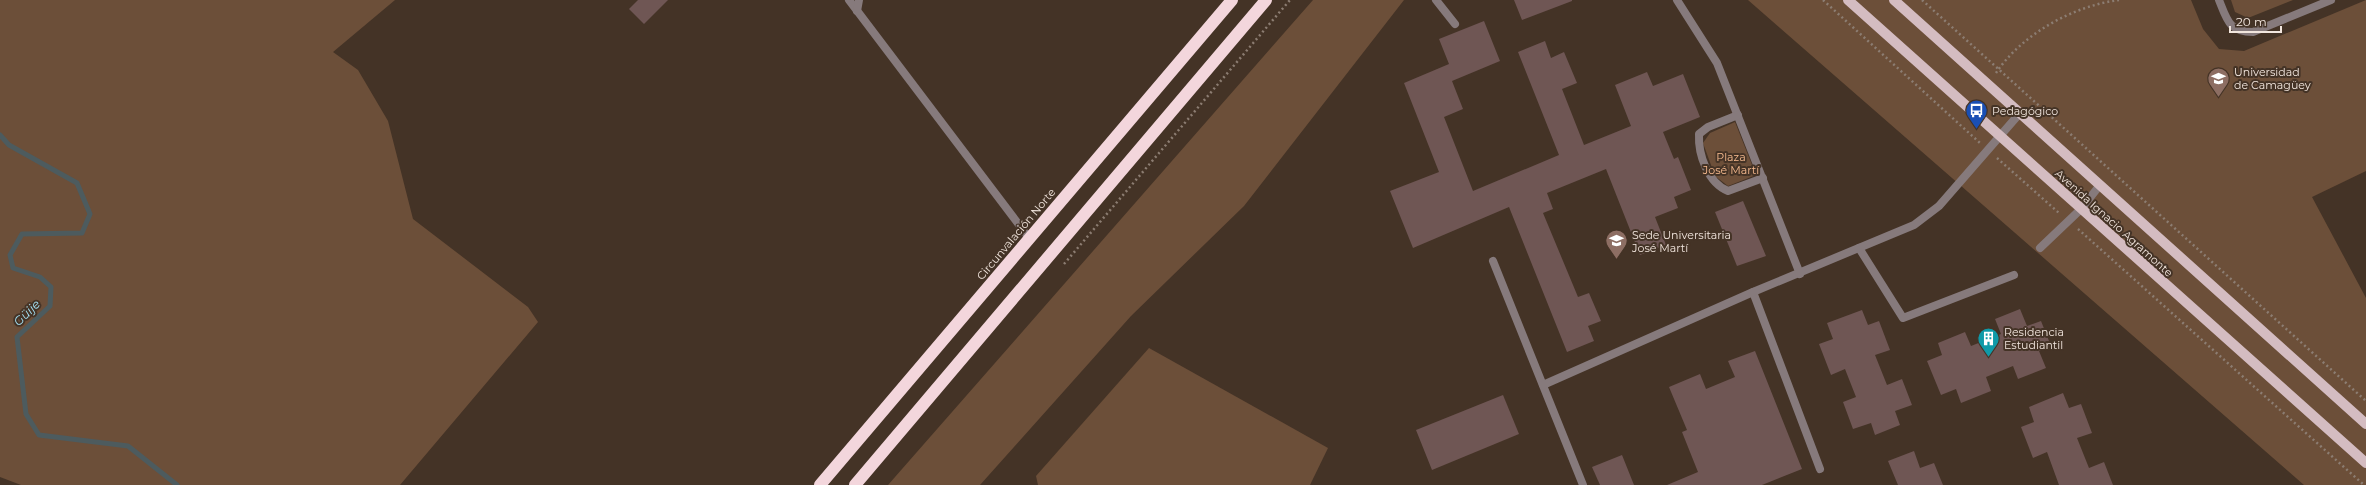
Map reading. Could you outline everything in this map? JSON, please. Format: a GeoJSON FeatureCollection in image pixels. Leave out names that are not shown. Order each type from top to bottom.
{"type":"FeatureCollection","features":[{"type":"Feature","properties":{"kind":"highway","name":"Circunvalación Norte"},"geometry":{"type":"LineString","coordinates":[[820,485],[1232,0]]}},
{"type":"Feature","properties":{"kind":"highway"},"geometry":{"type":"LineString","coordinates":[[855,485],[1266,0]]}},
{"type":"Feature","properties":{"kind":"main road","name":"Avenida Ignacio Agramonte"},"geometry":{"type":"LineString","coordinates":[[1848,0],[2000,138],[2366,463]]}},
{"type":"Feature","properties":{"kind":"main road","name":"Avenida Ignacio Agramonte"},"geometry":{"type":"LineString","coordinates":[[1894,0],[2366,424]]}},
{"type":"Feature","properties":{"kind":"lane"},"geometry":{"type":"LineString","coordinates":[[849,0],[1029,238]]}},
{"type":"Feature","properties":{"kind":"lane"},"geometry":{"type":"LineString","coordinates":[[857,11],[859,0]]}},
{"type":"Feature","properties":{"kind":"lane"},"geometry":{"type":"LineString","coordinates":[[1436,0],[1455,24]]}},
{"type":"Feature","properties":{"kind":"lane"},"geometry":{"type":"LineString","coordinates":[[1677,0],[1717,63],[1800,274]]}},
{"type":"Feature","properties":{"kind":"lane"},"geometry":{"type":"LineString","coordinates":[[2219,0],[2229,24],[2241,32],[2253,32],[2331,0]]}},
{"type":"Feature","properties":{"kind":"lane"},"geometry":{"type":"LineString","coordinates":[[1543,385],[1752,292],[1800,274],[1914,225],[1933,211],[2000,138],[2020,113]]}},
{"type":"Feature","properties":{"kind":"lane"},"geometry":{"type":"LineString","coordinates":[[1738,115],[1708,126],[1699,134],[1698,145],[1710,178],[1718,187],[1728,191],[1763,178]]}},
{"type":"Feature","properties":{"kind":"lane"},"geometry":{"type":"LineString","coordinates":[[2040,248],[2081,209],[2100,185]]}},
{"type":"Feature","properties":{"kind":"lane"},"geometry":{"type":"LineString","coordinates":[[1859,248],[1902,318],[2014,275]]}},
{"type":"Feature","properties":{"kind":"lane"},"geometry":{"type":"LineString","coordinates":[[1492,261],[1583,485]]}},
{"type":"Feature","properties":{"kind":"lane"},"geometry":{"type":"LineString","coordinates":[[1752,292],[1820,469]]}},
{"type":"Feature","properties":{"kind":"path"},"geometry":{"type":"LineString","coordinates":[[1058,270],[1290,0]]}},
{"type":"Feature","properties":{"kind":"path"},"geometry":{"type":"LineString","coordinates":[[1823,0],[1988,150],[2364,485]]}},
{"type":"Feature","properties":{"kind":"path"},"geometry":{"type":"LineString","coordinates":[[1922,0],[2366,401]]}},
{"type":"Feature","properties":{"kind":"path"},"geometry":{"type":"LineString","coordinates":[[1989,85],[1999,68],[2026,40],[2064,18],[2103,2],[2119,0]]}},
{"type":"Feature","properties":{"kind":"green space"},"geometry":{"type":"Polygon","coordinates":[[[0,0],[395,0],[333,52],[358,70],[388,121],[413,219],[528,307],[538,322],[400,485],[21,485],[0,477],[0,0]]]}},
{"type":"Feature","properties":{"kind":"green space"},"geometry":{"type":"Polygon","coordinates":[[[1313,0],[1404,0],[1244,206],[1131,316],[980,485],[888,485],[1313,0]]]}},
{"type":"Feature","properties":{"kind":"green space"},"geometry":{"type":"Polygon","coordinates":[[[1748,0],[2191,0],[2203,29],[2219,49],[2244,51],[2366,0],[2366,171],[2312,197],[2366,298],[2366,485],[2304,485],[1748,0]]]}},
{"type":"Feature","properties":{"kind":"green space"},"geometry":{"type":"Polygon","coordinates":[[[2231,0],[2293,0],[2248,18],[2235,12],[2231,0]]]}},
{"type":"Feature","properties":{"kind":"green space","name":"Plaza José Martí"},"geometry":{"type":"Polygon","coordinates":[[[1735,122],[1756,175],[1728,186],[1715,176],[1703,143],[1710,133],[1735,122]]]}},
{"type":"Feature","properties":{"kind":"green space"},"geometry":{"type":"Polygon","coordinates":[[[1149,348],[1328,448],[1310,485],[1038,485],[1036,476],[1149,348]]]}},
{"type":"Feature","properties":{"kind":"building"},"geometry":{"type":"Polygon","coordinates":[[[638,0],[668,0],[644,24],[629,9],[638,0]]]}},
{"type":"Feature","properties":{"kind":"building"},"geometry":{"type":"Polygon","coordinates":[[[1514,0],[1572,0],[1572,1],[1522,20],[1514,0]]]}},
{"type":"Feature","properties":{"kind":"building"},"geometry":{"type":"Polygon","coordinates":[[[1484,21],[1500,61],[1452,81],[1463,109],[1444,117],[1473,191],[1559,155],[1518,52],[1545,41],[1551,58],[1564,52],[1577,83],[1562,89],[1584,145],[1631,126],[1615,85],[1647,72],[1653,86],[1683,74],[1700,117],[1663,132],[1674,159],[1678,157],[1691,190],[1674,197],[1678,208],[1655,217],[1666,245],[1640,255],[1606,169],[1547,193],[1553,209],[1543,213],[1578,297],[1589,293],[1601,321],[1588,326],[1594,341],[1567,352],[1509,207],[1413,248],[1390,191],[1439,172],[1404,83],[1449,64],[1439,39],[1484,21]]]}},
{"type":"Feature","properties":{"kind":"building"},"geometry":{"type":"Polygon","coordinates":[[[1743,201],[1766,256],[1737,266],[1715,212],[1743,201]]]}},
{"type":"Feature","properties":{"kind":"building","name":"Residencia Estudiantil"},"geometry":{"type":"Polygon","coordinates":[[[2020,309],[2027,326],[2041,321],[2051,346],[2039,351],[2046,368],[2018,379],[2013,366],[1986,377],[1991,391],[1961,403],[1956,389],[1941,395],[1927,361],[1942,355],[1938,343],[1965,332],[1971,346],[2001,334],[1995,319],[2020,309]]]}},
{"type":"Feature","properties":{"kind":"building"},"geometry":{"type":"Polygon","coordinates":[[[1862,310],[1868,325],[1879,321],[1890,350],[1875,355],[1887,385],[1902,379],[1912,405],[1895,411],[1900,425],[1875,435],[1871,423],[1853,429],[1843,402],[1856,397],[1845,369],[1831,375],[1819,344],[1833,339],[1827,323],[1862,310]]]}},
{"type":"Feature","properties":{"kind":"building"},"geometry":{"type":"Polygon","coordinates":[[[1755,351],[1802,469],[1762,485],[1667,485],[1698,472],[1682,432],[1687,430],[1669,387],[1700,374],[1706,389],[1735,377],[1728,361],[1755,351]]]}},
{"type":"Feature","properties":{"kind":"building"},"geometry":{"type":"Polygon","coordinates":[[[2063,393],[2069,408],[2081,404],[2092,433],[2077,438],[2089,468],[2104,462],[2113,485],[2059,485],[2047,452],[2033,458],[2021,427],[2034,422],[2029,407],[2063,393]]]}},
{"type":"Feature","properties":{"kind":"building"},"geometry":{"type":"Polygon","coordinates":[[[1503,395],[1519,434],[1432,470],[1416,430],[1503,395]]]}},
{"type":"Feature","properties":{"kind":"building"},"geometry":{"type":"Polygon","coordinates":[[[1914,451],[1920,468],[1934,463],[1943,485],[1898,485],[1888,461],[1914,451]]]}},
{"type":"Feature","properties":{"kind":"building"},"geometry":{"type":"Polygon","coordinates":[[[1622,455],[1634,485],[1600,485],[1592,467],[1622,455]]]}},
{"type":"Feature","properties":{"kind":"waterway","name":"Güije"},"geometry":{"type":"LineString","coordinates":[[0,135],[9,145],[77,183],[90,214],[82,233],[22,234],[10,255],[13,268],[40,277],[51,287],[50,306],[17,337],[26,414],[39,435],[128,446],[177,485]]}},
{"type":"Feature","properties":{"kind":"place","name":"Universidad de Camagüey"},"geometry":{"type":"Point","coordinates":[2219,98]}},
{"type":"Feature","properties":{"kind":"place","name":"Pedagógico"},"geometry":{"type":"Point","coordinates":[1976,130]}},
{"type":"Feature","properties":{"kind":"place","name":"Sede Universitaria José Martí"},"geometry":{"type":"Point","coordinates":[1617,260]}},
{"type":"Feature","properties":{"kind":"place","name":"Residencia Estudiantil"},"geometry":{"type":"Point","coordinates":[1988,358]}}]}
